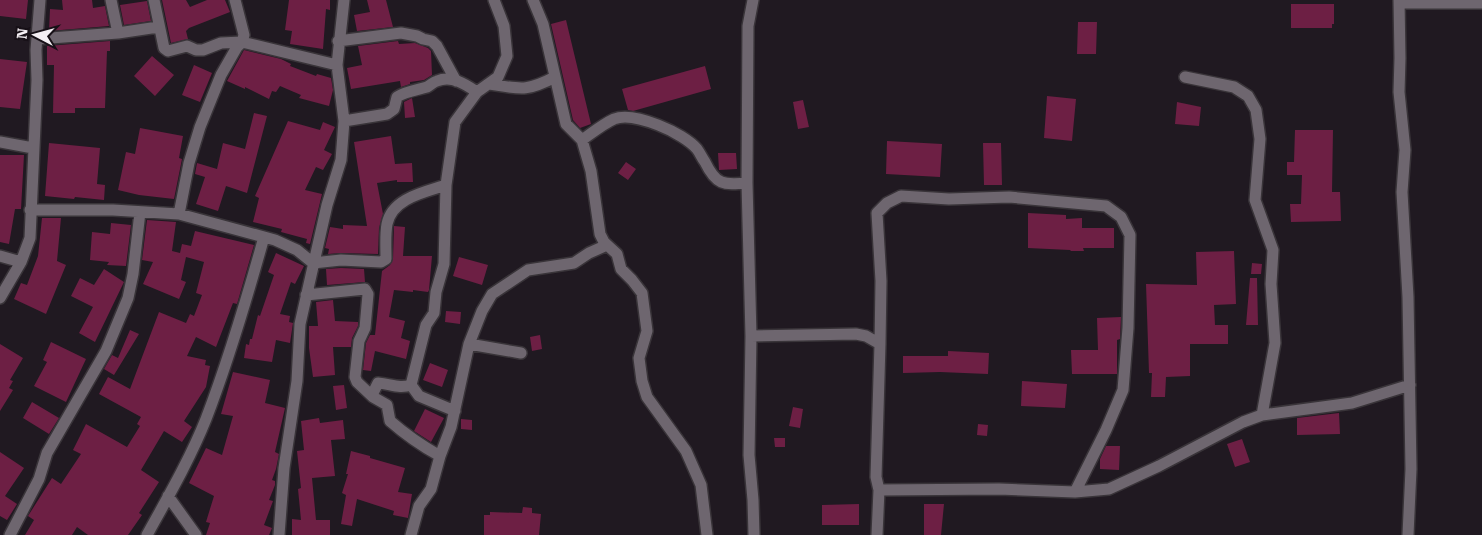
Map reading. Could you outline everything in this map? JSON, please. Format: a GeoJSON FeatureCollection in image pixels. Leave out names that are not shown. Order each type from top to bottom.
{"type":"FeatureCollection","features":[{"type":"Feature","properties":{"kind":"street"},"geometry":{"type":"LineString","coordinates":[[0,298],[21,262],[30,238],[40,0]]}},
{"type":"Feature","properties":{"kind":"street"},"geometry":{"type":"LineString","coordinates":[[111,0],[118,32]]}},
{"type":"Feature","properties":{"kind":"street"},"geometry":{"type":"LineString","coordinates":[[154,0],[158,27],[164,48],[168,50],[187,46],[196,50],[203,50],[221,43],[242,42],[336,64]]}},
{"type":"Feature","properties":{"kind":"street"},"geometry":{"type":"LineString","coordinates":[[179,214],[189,163],[200,127],[221,75],[244,36],[235,0]]}},
{"type":"Feature","properties":{"kind":"street"},"geometry":{"type":"LineString","coordinates":[[279,535],[284,468],[297,381],[300,324],[327,205],[341,160],[344,121],[336,64],[344,0]]}},
{"type":"Feature","properties":{"kind":"street"},"geometry":{"type":"LineString","coordinates":[[411,385],[426,325],[434,313],[436,292],[444,264],[446,185],[455,122],[478,92],[498,77],[507,56],[504,26],[494,0]]}},
{"type":"Feature","properties":{"kind":"street"},"geometry":{"type":"LineString","coordinates":[[533,0],[543,24],[566,124],[582,140],[591,171],[600,234],[607,245],[618,254],[621,269],[642,293],[647,331],[638,358],[647,397],[686,450],[701,485],[707,535]]}},
{"type":"Feature","properties":{"kind":"street"},"geometry":{"type":"LineString","coordinates":[[754,0],[748,26],[747,183],[751,336],[749,455],[754,535]]}},
{"type":"Feature","properties":{"kind":"street"},"geometry":{"type":"LineString","coordinates":[[1408,535],[1411,469],[1410,385],[1408,297],[1402,192],[1405,150],[1399,92],[1399,1],[1482,3]]}},
{"type":"Feature","properties":{"kind":"street"},"geometry":{"type":"LineString","coordinates":[[37,39],[158,27]]}},
{"type":"Feature","properties":{"kind":"street"},"geometry":{"type":"LineString","coordinates":[[338,41],[401,33],[432,41],[437,46],[456,81]]}},
{"type":"Feature","properties":{"kind":"street"},"geometry":{"type":"LineString","coordinates":[[489,84],[522,89],[537,86],[555,76]]}},
{"type":"Feature","properties":{"kind":"street"},"geometry":{"type":"LineString","coordinates":[[1185,77],[1234,86],[1248,96],[1256,110],[1260,139],[1255,200],[1273,250],[1272,284],[1275,343],[1262,415]]}},
{"type":"Feature","properties":{"kind":"street"},"geometry":{"type":"LineString","coordinates":[[344,121],[387,114],[394,109],[397,97],[403,93],[430,86],[437,81],[447,78],[460,81],[478,92]]}},
{"type":"Feature","properties":{"kind":"street"},"geometry":{"type":"LineString","coordinates":[[582,140],[613,119],[623,117],[646,120],[688,140],[698,150],[711,175],[719,182],[726,184],[747,183]]}},
{"type":"Feature","properties":{"kind":"street"},"geometry":{"type":"LineString","coordinates":[[0,142],[33,148]]}},
{"type":"Feature","properties":{"kind":"street"},"geometry":{"type":"LineString","coordinates":[[30,210],[179,214],[275,240],[298,250],[313,263],[341,260],[381,262],[386,260],[389,217],[399,205],[416,194],[446,185]]}},
{"type":"Feature","properties":{"kind":"street"},"geometry":{"type":"LineString","coordinates":[[877,535],[879,490],[876,477],[881,281],[877,213],[887,203],[901,196],[950,199],[1009,197],[1106,206],[1121,217],[1130,236],[1128,328],[1123,390],[1106,430],[1075,492]]}},
{"type":"Feature","properties":{"kind":"street"},"geometry":{"type":"LineString","coordinates":[[10,535],[39,479],[47,453],[106,351],[128,298],[133,274],[140,212]]}},
{"type":"Feature","properties":{"kind":"street"},"geometry":{"type":"LineString","coordinates":[[147,535],[205,420],[241,318],[264,236]]}},
{"type":"Feature","properties":{"kind":"street"},"geometry":{"type":"LineString","coordinates":[[411,535],[420,506],[431,489],[440,456],[456,411],[469,344],[482,311],[492,294],[528,270],[574,263],[607,245]]}},
{"type":"Feature","properties":{"kind":"street"},"geometry":{"type":"LineString","coordinates":[[0,256],[21,262]]}},
{"type":"Feature","properties":{"kind":"street"},"geometry":{"type":"LineString","coordinates":[[306,295],[366,289],[368,294],[365,328],[359,341],[354,373],[357,382],[387,405],[390,422],[405,432],[411,439],[440,456]]}},
{"type":"Feature","properties":{"kind":"street"},"geometry":{"type":"LineString","coordinates":[[751,336],[856,334],[866,336],[880,344]]}},
{"type":"Feature","properties":{"kind":"street"},"geometry":{"type":"LineString","coordinates":[[469,344],[521,353]]}},
{"type":"Feature","properties":{"kind":"street"},"geometry":{"type":"LineString","coordinates":[[372,395],[378,383],[404,388],[411,385]]}},
{"type":"Feature","properties":{"kind":"street"},"geometry":{"type":"LineString","coordinates":[[411,385],[419,396],[456,411]]}},
{"type":"Feature","properties":{"kind":"street"},"geometry":{"type":"LineString","coordinates":[[879,490],[999,489],[1075,492],[1109,489],[1159,466],[1242,422],[1262,415],[1352,403],[1410,385]]}},
{"type":"Feature","properties":{"kind":"street"},"geometry":{"type":"LineString","coordinates":[[168,496],[196,535]]}},
{"type":"Feature","properties":{"kind":"building"},"geometry":{"type":"Polygon","coordinates":[[[0,0],[28,0],[26,19],[0,16],[0,0]]]}},
{"type":"Feature","properties":{"kind":"building"},"geometry":{"type":"Polygon","coordinates":[[[62,0],[92,0],[93,8],[105,6],[109,26],[49,31],[50,9],[63,10],[62,0]]]}},
{"type":"Feature","properties":{"kind":"building"},"geometry":{"type":"Polygon","coordinates":[[[162,0],[186,0],[190,7],[207,0],[225,0],[230,12],[189,28],[186,31],[188,39],[171,43],[162,0]]]}},
{"type":"Feature","properties":{"kind":"building"},"geometry":{"type":"Polygon","coordinates":[[[289,0],[330,0],[330,10],[326,9],[323,49],[290,44],[292,31],[285,30],[289,0]]]}},
{"type":"Feature","properties":{"kind":"building"},"geometry":{"type":"Polygon","coordinates":[[[367,0],[386,0],[393,27],[357,31],[354,15],[370,12],[367,0]]]}},
{"type":"Feature","properties":{"kind":"building"},"geometry":{"type":"Polygon","coordinates":[[[147,1],[151,21],[124,25],[120,5],[147,1]]]}},
{"type":"Feature","properties":{"kind":"building"},"geometry":{"type":"Polygon","coordinates":[[[1291,4],[1334,4],[1334,24],[1332,24],[1332,28],[1291,28],[1291,4]]]}},
{"type":"Feature","properties":{"kind":"building"},"geometry":{"type":"Polygon","coordinates":[[[566,20],[591,124],[580,128],[573,120],[551,24],[566,20]]]}},
{"type":"Feature","properties":{"kind":"building"},"geometry":{"type":"Polygon","coordinates":[[[1078,22],[1097,22],[1096,54],[1077,54],[1078,22]]]}},
{"type":"Feature","properties":{"kind":"building"},"geometry":{"type":"Polygon","coordinates":[[[110,41],[110,51],[107,51],[105,108],[75,108],[75,113],[53,113],[54,65],[47,65],[47,46],[110,41]]]}},
{"type":"Feature","properties":{"kind":"building"},"geometry":{"type":"Polygon","coordinates":[[[398,41],[399,44],[415,43],[431,51],[432,75],[424,80],[410,82],[410,84],[401,87],[400,81],[351,89],[347,68],[362,65],[358,46],[398,41]]]}},
{"type":"Feature","properties":{"kind":"building"},"geometry":{"type":"Polygon","coordinates":[[[244,50],[281,59],[291,64],[290,66],[316,76],[317,74],[331,78],[333,90],[329,106],[299,98],[301,95],[280,86],[276,92],[272,91],[269,99],[245,87],[245,89],[227,81],[244,50]]]}},
{"type":"Feature","properties":{"kind":"building"},"geometry":{"type":"Polygon","coordinates":[[[152,56],[174,75],[155,96],[134,76],[152,56]]]}},
{"type":"Feature","properties":{"kind":"building"},"geometry":{"type":"Polygon","coordinates":[[[0,59],[27,62],[20,109],[0,107],[0,59]]]}},
{"type":"Feature","properties":{"kind":"building"},"geometry":{"type":"Polygon","coordinates":[[[194,65],[212,73],[200,102],[182,95],[194,65]]]}},
{"type":"Feature","properties":{"kind":"building"},"geometry":{"type":"Polygon","coordinates":[[[705,66],[711,89],[633,111],[628,110],[622,89],[705,66]]]}},
{"type":"Feature","properties":{"kind":"building"},"geometry":{"type":"Polygon","coordinates":[[[1047,96],[1076,99],[1072,141],[1044,138],[1047,96]]]}},
{"type":"Feature","properties":{"kind":"building"},"geometry":{"type":"Polygon","coordinates":[[[412,98],[415,117],[405,118],[404,102],[412,98]]]}},
{"type":"Feature","properties":{"kind":"building"},"geometry":{"type":"Polygon","coordinates":[[[803,100],[809,127],[798,129],[793,102],[803,100]]]}},
{"type":"Feature","properties":{"kind":"building"},"geometry":{"type":"Polygon","coordinates":[[[1177,102],[1201,107],[1199,126],[1175,124],[1177,102]]]}},
{"type":"Feature","properties":{"kind":"building"},"geometry":{"type":"Polygon","coordinates":[[[254,113],[267,116],[247,193],[226,186],[218,211],[196,204],[205,177],[195,174],[197,163],[217,169],[223,143],[245,149],[254,113]]]}},
{"type":"Feature","properties":{"kind":"building"},"geometry":{"type":"Polygon","coordinates":[[[288,121],[320,130],[323,122],[335,127],[324,150],[332,154],[323,170],[316,167],[305,190],[322,194],[310,244],[306,243],[307,239],[281,232],[282,229],[253,222],[259,198],[255,196],[288,121]]]}},
{"type":"Feature","properties":{"kind":"building"},"geometry":{"type":"Polygon","coordinates":[[[140,128],[183,136],[179,158],[182,159],[174,199],[139,195],[118,190],[126,152],[135,154],[140,128]]]}},
{"type":"Feature","properties":{"kind":"building"},"geometry":{"type":"Polygon","coordinates":[[[1295,130],[1333,130],[1332,192],[1340,192],[1341,221],[1291,222],[1290,204],[1301,204],[1302,175],[1287,175],[1287,162],[1294,162],[1295,130]]]}},
{"type":"Feature","properties":{"kind":"building"},"geometry":{"type":"Polygon","coordinates":[[[391,136],[395,164],[412,163],[413,182],[397,182],[397,180],[377,183],[383,214],[379,228],[378,254],[328,254],[329,249],[325,248],[330,227],[343,229],[343,225],[367,226],[354,142],[391,136]]]}},
{"type":"Feature","properties":{"kind":"building"},"geometry":{"type":"Polygon","coordinates":[[[887,141],[942,144],[940,177],[886,174],[887,141]]]}},
{"type":"Feature","properties":{"kind":"building"},"geometry":{"type":"Polygon","coordinates":[[[49,143],[100,148],[97,184],[105,185],[104,200],[45,196],[49,143]]]}},
{"type":"Feature","properties":{"kind":"building"},"geometry":{"type":"Polygon","coordinates":[[[983,143],[1001,143],[1002,185],[984,185],[983,143]]]}},
{"type":"Feature","properties":{"kind":"building"},"geometry":{"type":"Polygon","coordinates":[[[718,153],[736,153],[737,169],[719,170],[718,153]]]}},
{"type":"Feature","properties":{"kind":"building"},"geometry":{"type":"Polygon","coordinates":[[[0,155],[24,155],[21,209],[15,209],[9,244],[0,242],[0,155]]]}},
{"type":"Feature","properties":{"kind":"building"},"geometry":{"type":"Polygon","coordinates":[[[626,162],[636,169],[628,180],[618,173],[626,162]]]}},
{"type":"Feature","properties":{"kind":"building"},"geometry":{"type":"Polygon","coordinates":[[[1028,213],[1066,215],[1066,219],[1082,218],[1082,228],[1114,228],[1114,248],[1083,248],[1084,251],[1071,251],[1028,248],[1028,213]]]}},
{"type":"Feature","properties":{"kind":"building"},"geometry":{"type":"Polygon","coordinates":[[[42,218],[61,218],[57,261],[66,265],[46,314],[14,299],[21,283],[27,285],[38,256],[42,218]]]}},
{"type":"Feature","properties":{"kind":"building"},"geometry":{"type":"Polygon","coordinates":[[[147,220],[176,222],[172,251],[180,253],[182,244],[191,246],[195,231],[254,245],[237,304],[233,303],[216,347],[196,337],[187,356],[206,360],[205,365],[210,366],[206,387],[184,421],[192,427],[182,442],[164,431],[141,470],[159,482],[139,513],[142,515],[128,535],[88,535],[77,527],[72,535],[25,535],[34,520],[28,516],[52,478],[61,484],[81,454],[73,450],[86,424],[127,447],[140,426],[137,424],[141,417],[99,394],[108,377],[130,389],[159,312],[186,323],[190,314],[194,316],[202,295],[196,293],[204,262],[186,257],[181,280],[186,282],[179,299],[143,284],[153,262],[142,260],[147,220]]]}},
{"type":"Feature","properties":{"kind":"building"},"geometry":{"type":"Polygon","coordinates":[[[111,223],[131,225],[126,266],[107,265],[109,262],[90,260],[92,232],[110,234],[111,223]]]}},
{"type":"Feature","properties":{"kind":"building"},"geometry":{"type":"Polygon","coordinates":[[[394,226],[405,227],[403,256],[432,256],[429,290],[428,292],[413,290],[413,292],[394,290],[389,317],[405,321],[401,338],[410,341],[406,359],[375,351],[371,371],[363,370],[366,343],[370,335],[375,335],[382,271],[390,265],[393,259],[394,226]]]}},
{"type":"Feature","properties":{"kind":"building"},"geometry":{"type":"Polygon","coordinates":[[[1234,251],[1236,304],[1214,305],[1215,325],[1228,325],[1228,344],[1190,344],[1190,376],[1166,377],[1165,397],[1151,397],[1152,373],[1149,373],[1146,284],[1197,285],[1196,252],[1234,251]]]}},
{"type":"Feature","properties":{"kind":"building"},"geometry":{"type":"Polygon","coordinates":[[[276,253],[304,266],[295,284],[291,282],[280,314],[290,316],[289,322],[293,323],[290,343],[276,340],[272,362],[244,358],[246,344],[249,345],[250,339],[252,339],[258,315],[260,316],[274,275],[268,272],[276,253]]]}},
{"type":"Feature","properties":{"kind":"building"},"geometry":{"type":"Polygon","coordinates":[[[459,257],[488,265],[482,285],[453,276],[459,257]]]}},
{"type":"Feature","properties":{"kind":"building"},"geometry":{"type":"Polygon","coordinates":[[[1252,263],[1262,264],[1261,274],[1251,274],[1252,263]]]}},
{"type":"Feature","properties":{"kind":"building"},"geometry":{"type":"Polygon","coordinates":[[[104,269],[124,282],[95,342],[79,333],[93,307],[71,296],[80,278],[94,285],[104,269]]]}},
{"type":"Feature","properties":{"kind":"building"},"geometry":{"type":"Polygon","coordinates":[[[326,269],[364,269],[365,282],[327,285],[326,269]]]}},
{"type":"Feature","properties":{"kind":"building"},"geometry":{"type":"Polygon","coordinates":[[[1250,278],[1257,278],[1258,325],[1246,325],[1250,278]]]}},
{"type":"Feature","properties":{"kind":"building"},"geometry":{"type":"Polygon","coordinates":[[[333,300],[335,321],[358,322],[358,326],[352,338],[351,347],[333,347],[335,375],[313,377],[309,348],[309,326],[318,326],[316,302],[333,300]]]}},
{"type":"Feature","properties":{"kind":"building"},"geometry":{"type":"Polygon","coordinates":[[[446,311],[461,312],[460,324],[445,322],[446,311]]]}},
{"type":"Feature","properties":{"kind":"building"},"geometry":{"type":"Polygon","coordinates":[[[1121,317],[1120,339],[1117,340],[1117,374],[1072,374],[1071,350],[1098,350],[1097,318],[1121,317]]]}},
{"type":"Feature","properties":{"kind":"building"},"geometry":{"type":"Polygon","coordinates":[[[130,330],[139,334],[114,375],[104,369],[112,355],[118,358],[130,330]]]}},
{"type":"Feature","properties":{"kind":"building"},"geometry":{"type":"Polygon","coordinates":[[[540,335],[542,349],[532,351],[530,337],[540,335]]]}},
{"type":"Feature","properties":{"kind":"building"},"geometry":{"type":"Polygon","coordinates":[[[51,342],[86,359],[66,402],[34,386],[47,362],[43,360],[51,342]]]}},
{"type":"Feature","properties":{"kind":"building"},"geometry":{"type":"Polygon","coordinates":[[[0,344],[23,358],[10,380],[13,381],[9,388],[13,390],[0,411],[0,344]]]}},
{"type":"Feature","properties":{"kind":"building"},"geometry":{"type":"Polygon","coordinates":[[[948,351],[989,353],[988,374],[903,373],[903,356],[948,356],[948,351]]]}},
{"type":"Feature","properties":{"kind":"building"},"geometry":{"type":"Polygon","coordinates":[[[430,363],[448,370],[442,387],[423,380],[430,363]]]}},
{"type":"Feature","properties":{"kind":"building"},"geometry":{"type":"Polygon","coordinates":[[[233,372],[270,380],[265,403],[285,408],[275,452],[279,454],[272,480],[275,481],[275,485],[269,500],[273,501],[264,525],[272,528],[269,535],[206,535],[210,523],[206,522],[214,496],[189,483],[206,448],[222,455],[233,416],[221,414],[233,372]]]}},
{"type":"Feature","properties":{"kind":"building"},"geometry":{"type":"Polygon","coordinates":[[[1022,381],[1067,384],[1065,408],[1021,406],[1022,381]]]}},
{"type":"Feature","properties":{"kind":"building"},"geometry":{"type":"Polygon","coordinates":[[[344,385],[347,408],[336,410],[333,386],[344,385]]]}},
{"type":"Feature","properties":{"kind":"building"},"geometry":{"type":"Polygon","coordinates":[[[32,402],[59,418],[49,434],[23,418],[32,402]]]}},
{"type":"Feature","properties":{"kind":"building"},"geometry":{"type":"Polygon","coordinates":[[[793,407],[803,409],[800,428],[789,426],[793,407]]]}},
{"type":"Feature","properties":{"kind":"building"},"geometry":{"type":"Polygon","coordinates":[[[425,409],[444,418],[431,442],[414,431],[425,409]]]}},
{"type":"Feature","properties":{"kind":"building"},"geometry":{"type":"Polygon","coordinates":[[[1339,413],[1340,434],[1297,435],[1297,418],[1339,413]]]}},
{"type":"Feature","properties":{"kind":"building"},"geometry":{"type":"Polygon","coordinates":[[[319,418],[320,423],[343,420],[345,439],[331,440],[335,476],[312,478],[316,520],[330,520],[330,535],[292,535],[292,519],[301,520],[298,489],[301,488],[297,451],[304,450],[301,421],[319,418]]]}},
{"type":"Feature","properties":{"kind":"building"},"geometry":{"type":"Polygon","coordinates":[[[461,419],[472,420],[472,430],[461,429],[461,419]]]}},
{"type":"Feature","properties":{"kind":"building"},"geometry":{"type":"Polygon","coordinates":[[[978,424],[988,425],[987,436],[977,435],[978,424]]]}},
{"type":"Feature","properties":{"kind":"building"},"geometry":{"type":"Polygon","coordinates":[[[774,438],[785,438],[785,447],[775,447],[774,438]]]}},
{"type":"Feature","properties":{"kind":"building"},"geometry":{"type":"Polygon","coordinates":[[[1242,439],[1250,462],[1235,467],[1227,444],[1242,439]]]}},
{"type":"Feature","properties":{"kind":"building"},"geometry":{"type":"Polygon","coordinates":[[[1106,446],[1120,446],[1119,470],[1100,469],[1100,459],[1106,446]]]}},
{"type":"Feature","properties":{"kind":"building"},"geometry":{"type":"Polygon","coordinates":[[[351,451],[405,468],[398,492],[412,494],[408,518],[393,515],[394,511],[357,499],[352,526],[341,524],[346,495],[342,493],[348,474],[346,474],[351,451]]]}},
{"type":"Feature","properties":{"kind":"building"},"geometry":{"type":"Polygon","coordinates":[[[0,452],[24,468],[5,496],[17,504],[7,520],[0,516],[0,452]]]}},
{"type":"Feature","properties":{"kind":"building"},"geometry":{"type":"Polygon","coordinates":[[[859,504],[859,525],[822,525],[822,505],[859,504]]]}},
{"type":"Feature","properties":{"kind":"building"},"geometry":{"type":"Polygon","coordinates":[[[924,504],[944,504],[941,535],[924,535],[924,504]]]}},
{"type":"Feature","properties":{"kind":"building"},"geometry":{"type":"Polygon","coordinates":[[[523,507],[532,508],[532,513],[541,514],[539,535],[484,535],[484,515],[490,515],[490,512],[522,513],[523,507]]]}}]}
